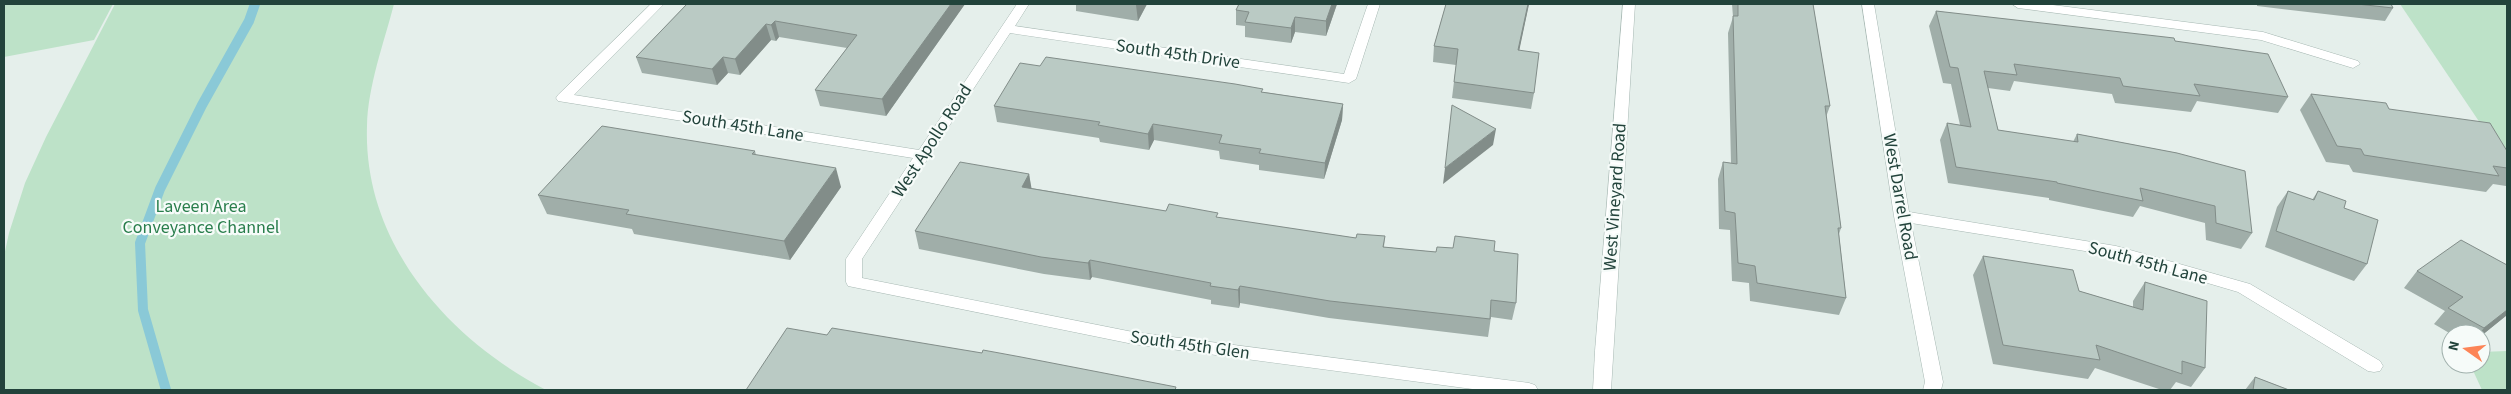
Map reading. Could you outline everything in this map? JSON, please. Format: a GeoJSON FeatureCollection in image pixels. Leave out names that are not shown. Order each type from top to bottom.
{"type":"FeatureCollection","features":[{"type":"Feature","properties":{"kind":"street","name":"South 45th Lane"},"geometry":{"type":"LineString","coordinates":[[658,4],[563,98],[923,154]]}},
{"type":"Feature","properties":{"kind":"street","name":"West Apollo Road"},"geometry":{"type":"LineString","coordinates":[[854,282],[854,259],[1023,4]]}},
{"type":"Feature","properties":{"kind":"street","name":"South 45th Drive"},"geometry":{"type":"LineString","coordinates":[[1006,29],[1349,79],[1374,4]]}},
{"type":"Feature","properties":{"kind":"street","name":"West Vineyard Road"},"geometry":{"type":"LineString","coordinates":[[1602,390],[1603,351],[1629,4]]}},
{"type":"Feature","properties":{"kind":"street","name":"West Darrel Road"},"geometry":{"type":"LineString","coordinates":[[1868,4],[1902,216],[1934,382],[1932,390]]}},
{"type":"Feature","properties":{"kind":"street"},"geometry":{"type":"LineString","coordinates":[[2018,4],[2263,36],[2353,64]]}},
{"type":"Feature","properties":{"kind":"street","name":"South 45th Lane"},"geometry":{"type":"LineString","coordinates":[[1902,216],[2116,251],[2244,288],[2374,366]]}},
{"type":"Feature","properties":{"kind":"street","name":"South 45th Glen"},"geometry":{"type":"LineString","coordinates":[[854,282],[1133,338],[1529,390]]}},
{"type":"Feature","properties":{"kind":"green space"},"geometry":{"type":"Polygon","coordinates":[[[4,4],[113,4],[94,40],[4,57],[4,4]]]}},
{"type":"Feature","properties":{"kind":"green space","name":"Laveen Area Conveyance Channel"},"geometry":{"type":"Polygon","coordinates":[[[115,4],[394,4],[373,80],[368,111],[369,169],[379,209],[396,247],[418,282],[445,314],[476,343],[510,369],[546,390],[4,390],[4,256],[9,233],[25,183],[46,137],[115,4]]]}},
{"type":"Feature","properties":{"kind":"green space"},"geometry":{"type":"Polygon","coordinates":[[[2400,4],[2507,4],[2507,163],[2400,4]]]}},
{"type":"Feature","properties":{"kind":"green space"},"geometry":{"type":"Polygon","coordinates":[[[2507,351],[2507,390],[2482,390],[2475,374],[2491,374],[2491,352],[2507,351]]]}},
{"type":"Feature","properties":{"kind":"building"},"geometry":{"type":"Polygon","coordinates":[[[687,4],[951,4],[882,99],[815,90],[857,35],[775,21],[771,25],[766,24],[735,59],[723,57],[712,69],[636,57],[687,4]]]}},
{"type":"Feature","properties":{"kind":"building"},"geometry":{"type":"Polygon","coordinates":[[[1239,4],[1332,4],[1326,21],[1295,17],[1291,28],[1245,22],[1249,12],[1236,10],[1239,4]]]}},
{"type":"Feature","properties":{"kind":"building"},"geometry":{"type":"Polygon","coordinates":[[[1446,4],[1528,4],[1518,50],[1539,53],[1534,93],[1454,82],[1458,49],[1434,46],[1446,4]]]}},
{"type":"Feature","properties":{"kind":"building"},"geometry":{"type":"Polygon","coordinates":[[[1738,4],[1813,4],[1830,106],[1825,106],[1841,228],[1838,228],[1846,298],[1757,283],[1755,266],[1738,263],[1735,213],[1725,211],[1723,162],[1737,164],[1733,16],[1738,16],[1738,4]]]}},
{"type":"Feature","properties":{"kind":"building"},"geometry":{"type":"Polygon","coordinates":[[[2357,4],[2391,4],[2393,8],[2357,4]]]}},
{"type":"Feature","properties":{"kind":"building"},"geometry":{"type":"Polygon","coordinates":[[[1936,11],[2174,38],[2175,41],[2268,54],[2288,97],[2194,84],[2200,96],[2123,86],[2120,78],[2014,64],[2017,75],[1984,71],[1998,130],[2078,142],[2077,134],[2177,153],[2245,171],[2252,233],[2216,223],[2215,206],[2140,188],[2143,201],[2057,182],[1956,167],[1947,123],[1971,127],[1958,68],[1950,67],[1936,11]]]}},
{"type":"Feature","properties":{"kind":"building"},"geometry":{"type":"Polygon","coordinates":[[[1046,57],[1235,84],[1263,89],[1261,92],[1343,104],[1325,163],[1259,153],[1261,149],[1219,143],[1222,135],[1153,124],[1148,134],[1098,125],[1100,122],[994,106],[1020,63],[1040,66],[1046,57]]]}},
{"type":"Feature","properties":{"kind":"building"},"geometry":{"type":"Polygon","coordinates":[[[2311,94],[2386,103],[2389,109],[2490,123],[2507,151],[2507,168],[2493,166],[2499,176],[2364,155],[2361,149],[2337,146],[2311,94]]]}},
{"type":"Feature","properties":{"kind":"building"},"geometry":{"type":"Polygon","coordinates":[[[1452,105],[1496,129],[1445,168],[1452,105]]]}},
{"type":"Feature","properties":{"kind":"building"},"geometry":{"type":"Polygon","coordinates":[[[602,126],[755,151],[752,154],[836,168],[784,241],[626,214],[629,210],[538,195],[602,126]]]}},
{"type":"Feature","properties":{"kind":"building"},"geometry":{"type":"Polygon","coordinates":[[[960,162],[1029,174],[1022,187],[1166,211],[1169,204],[1218,213],[1216,217],[1356,238],[1357,234],[1385,236],[1383,247],[1436,252],[1437,247],[1453,248],[1455,236],[1495,241],[1494,251],[1518,254],[1516,303],[1491,300],[1490,319],[1330,301],[1240,286],[1238,290],[1210,286],[1211,283],[1090,260],[1088,263],[1041,257],[915,231],[960,162]]]}},
{"type":"Feature","properties":{"kind":"building"},"geometry":{"type":"Polygon","coordinates":[[[2288,191],[2314,200],[2318,191],[2346,201],[2344,208],[2378,220],[2367,264],[2276,231],[2288,191]]]}},
{"type":"Feature","properties":{"kind":"building"},"geometry":{"type":"Polygon","coordinates":[[[2461,240],[2507,265],[2507,310],[2489,324],[2477,324],[2448,308],[2463,297],[2417,271],[2461,240]]]}},
{"type":"Feature","properties":{"kind":"building"},"geometry":{"type":"Polygon","coordinates":[[[1983,256],[2073,270],[2079,291],[2143,310],[2145,282],[2207,301],[2205,368],[2182,361],[2182,374],[2096,345],[2100,360],[2003,345],[1983,256]]]}},
{"type":"Feature","properties":{"kind":"building"},"geometry":{"type":"Polygon","coordinates":[[[787,328],[827,335],[832,328],[982,353],[983,350],[1176,387],[1175,390],[746,390],[787,328]]]}},
{"type":"Feature","properties":{"kind":"building"},"geometry":{"type":"Polygon","coordinates":[[[2255,377],[2289,390],[2253,390],[2255,377]]]}},
{"type":"Feature","properties":{"kind":"waterway"},"geometry":{"type":"LineString","coordinates":[[166,390],[143,310],[140,243],[160,189],[202,105],[249,21],[255,4]]}}]}
